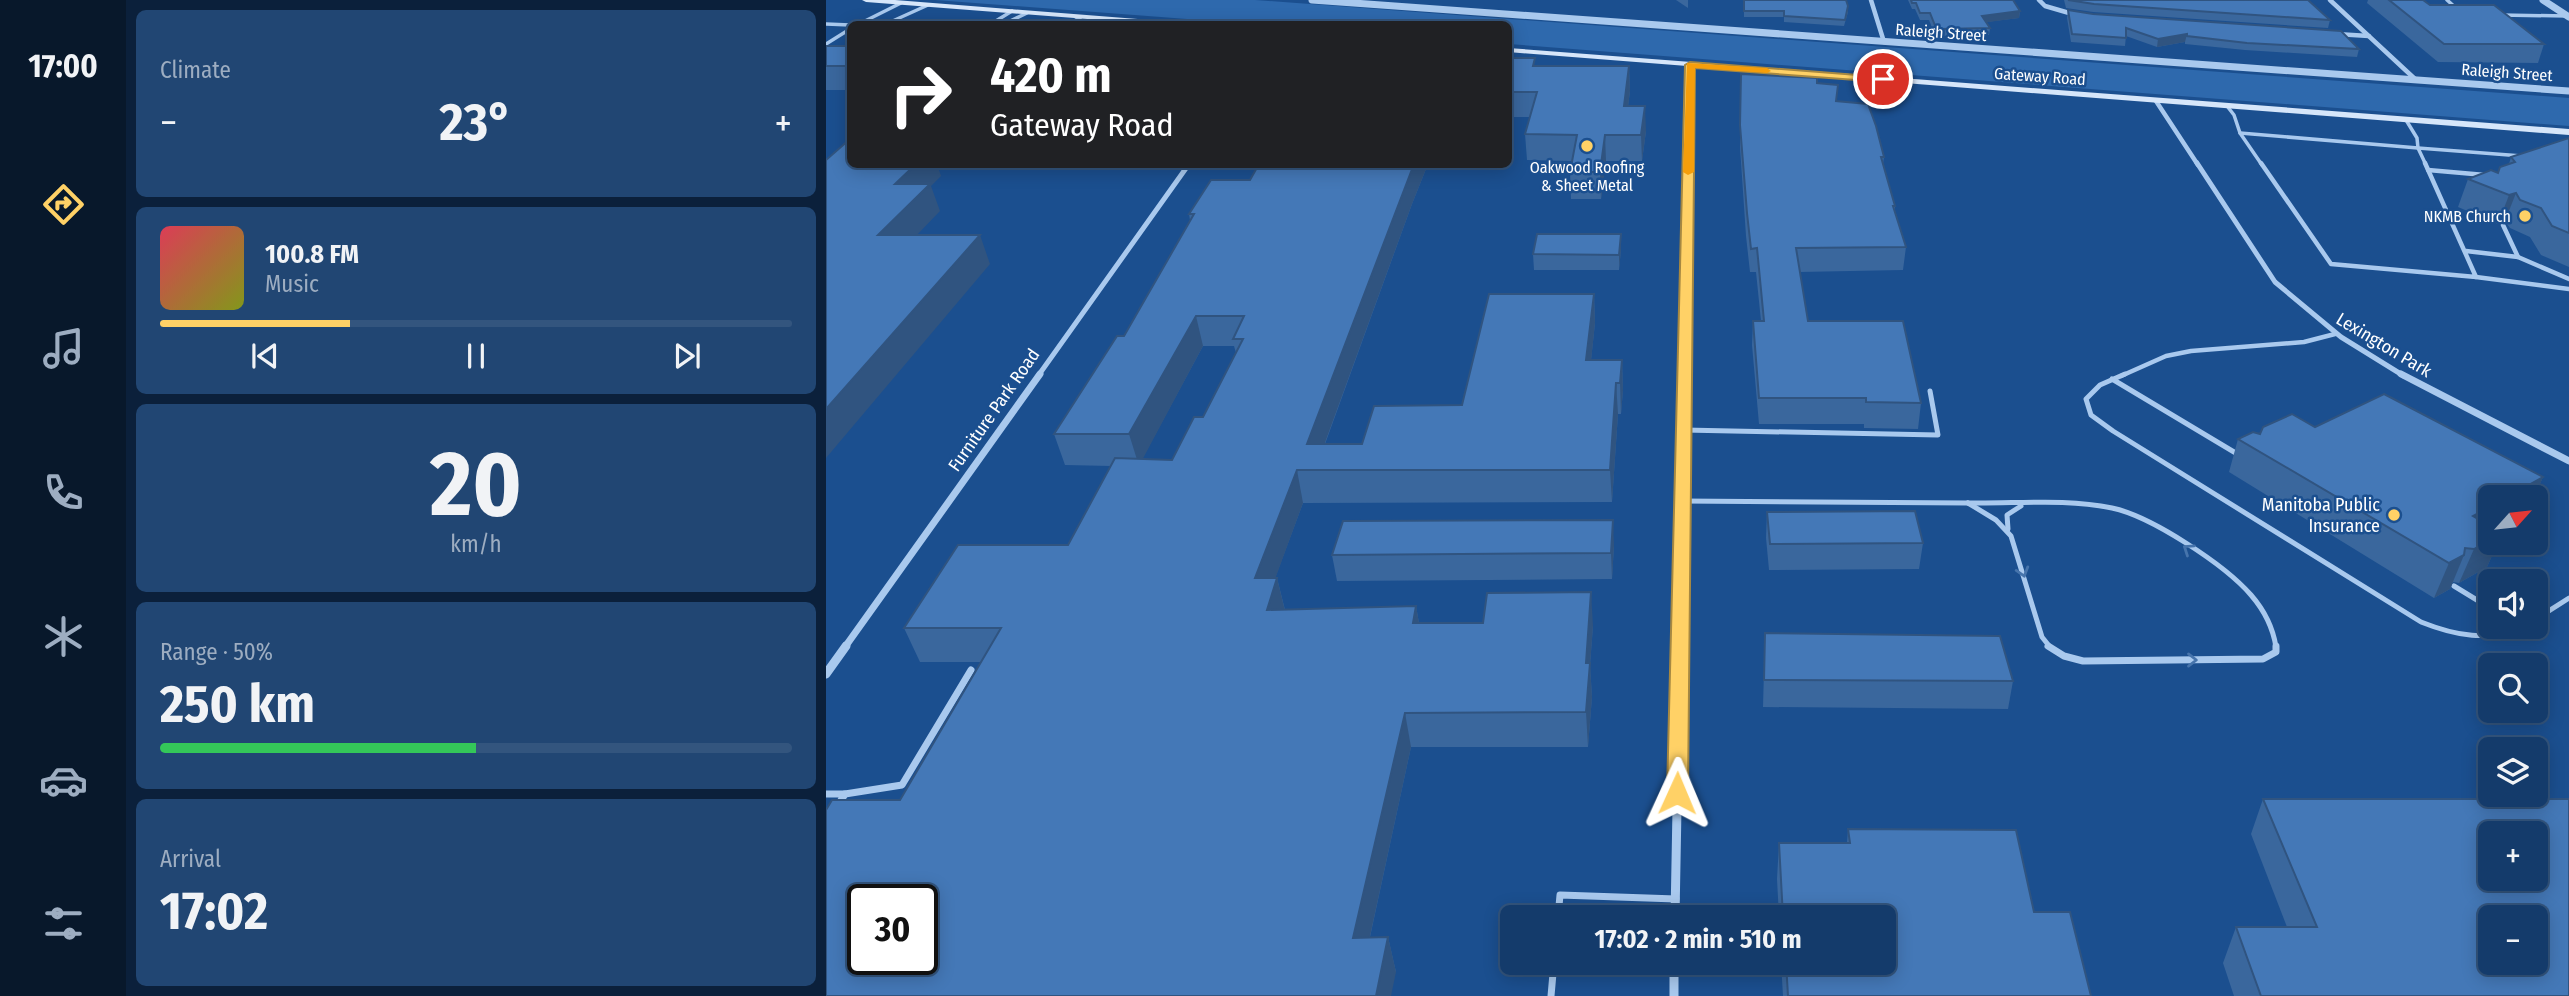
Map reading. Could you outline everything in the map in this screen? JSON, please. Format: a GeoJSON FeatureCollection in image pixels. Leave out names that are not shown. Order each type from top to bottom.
{"type":"FeatureCollection","features":[{"type":"Feature","properties":{"kind":"main road"},"geometry":{"type":"LineString","coordinates":[[866,0],[1135,21]]}},
{"type":"Feature","properties":{"kind":"main road","name":"Gateway Road"},"geometry":{"type":"LineString","coordinates":[[1512,50],[2569,132]]}},
{"type":"Feature","properties":{"kind":"street","name":"Raleigh Street"},"geometry":{"type":"LineString","coordinates":[[1312,0],[2569,91]]}},
{"type":"Feature","properties":{"kind":"street"},"geometry":{"type":"LineString","coordinates":[[1871,0],[1884,42]]}},
{"type":"Feature","properties":{"kind":"street"},"geometry":{"type":"LineString","coordinates":[[2039,0],[2056,11],[2082,16]]}},
{"type":"Feature","properties":{"kind":"street"},"geometry":{"type":"LineString","coordinates":[[2330,0],[2416,79]]}},
{"type":"Feature","properties":{"kind":"street"},"geometry":{"type":"LineString","coordinates":[[2543,0],[2568,17]]}},
{"type":"Feature","properties":{"kind":"street"},"geometry":{"type":"LineString","coordinates":[[2328,33],[2370,36]]}},
{"type":"Feature","properties":{"kind":"street"},"geometry":{"type":"LineString","coordinates":[[1675,905],[1690,65]]}},
{"type":"Feature","properties":{"kind":"street","name":"Lexington Park"},"geometry":{"type":"LineString","coordinates":[[2156,101],[2275,282],[2300,307],[2335,334],[2387,366],[2569,461]]}},
{"type":"Feature","properties":{"kind":"street","name":"Furniture Park Road"},"geometry":{"type":"LineString","coordinates":[[826,674],[1186,168]]}},
{"type":"Feature","properties":{"kind":"street"},"geometry":{"type":"LineString","coordinates":[[1674,975],[1674,996]]}},
{"type":"Feature","properties":{"kind":"lane"},"geometry":{"type":"LineString","coordinates":[[2447,0],[2459,10]]}},
{"type":"Feature","properties":{"kind":"lane"},"geometry":{"type":"LineString","coordinates":[[865,21],[901,3]]}},
{"type":"Feature","properties":{"kind":"lane"},"geometry":{"type":"LineString","coordinates":[[893,21],[928,5]]}},
{"type":"Feature","properties":{"kind":"lane"},"geometry":{"type":"LineString","coordinates":[[996,21],[1012,12]]}},
{"type":"Feature","properties":{"kind":"lane"},"geometry":{"type":"LineString","coordinates":[[1010,21],[1027,13]]}},
{"type":"Feature","properties":{"kind":"lane"},"geometry":{"type":"LineString","coordinates":[[2490,15],[2568,17]]}},
{"type":"Feature","properties":{"kind":"lane"},"geometry":{"type":"LineString","coordinates":[[1074,21],[1081,17]]}},
{"type":"Feature","properties":{"kind":"lane"},"geometry":{"type":"LineString","coordinates":[[826,24],[847,27]]}},
{"type":"Feature","properties":{"kind":"lane"},"geometry":{"type":"LineString","coordinates":[[826,44],[847,29]]}},
{"type":"Feature","properties":{"kind":"lane"},"geometry":{"type":"LineString","coordinates":[[2227,106],[2234,115],[2240,133],[2331,264],[2476,277],[2569,289]]}},
{"type":"Feature","properties":{"kind":"lane"},"geometry":{"type":"LineString","coordinates":[[2406,120],[2417,138],[2417,148],[2476,277]]}},
{"type":"Feature","properties":{"kind":"lane"},"geometry":{"type":"LineString","coordinates":[[2240,133],[2524,156]]}},
{"type":"Feature","properties":{"kind":"lane"},"geometry":{"type":"LineString","coordinates":[[2428,170],[2494,175]]}},
{"type":"Feature","properties":{"kind":"lane"},"geometry":{"type":"LineString","coordinates":[[2473,174],[2480,185]]}},
{"type":"Feature","properties":{"kind":"lane"},"geometry":{"type":"LineString","coordinates":[[2503,225],[2518,257]]}},
{"type":"Feature","properties":{"kind":"lane"},"geometry":{"type":"LineString","coordinates":[[2466,251],[2518,257],[2569,279]]}},
{"type":"Feature","properties":{"kind":"lane"},"geometry":{"type":"LineString","coordinates":[[2335,334],[2304,342],[2166,356],[2099,385],[2086,399],[2091,415],[2408,615],[2434,628],[2478,636]]}},
{"type":"Feature","properties":{"kind":"lane"},"geometry":{"type":"LineString","coordinates":[[2112,379],[2249,462]]}},
{"type":"Feature","properties":{"kind":"lane"},"geometry":{"type":"LineString","coordinates":[[1684,430],[1938,435],[1930,391]]}},
{"type":"Feature","properties":{"kind":"lane"},"geometry":{"type":"LineString","coordinates":[[1682,501],[2081,503],[2114,508],[2152,524],[2249,592],[2274,635],[2276,652],[2263,659],[2235,660],[2083,661],[2058,654],[2047,646],[2042,637],[2014,541],[2008,531],[1968,503]]}},
{"type":"Feature","properties":{"kind":"lane"},"geometry":{"type":"LineString","coordinates":[[2008,531],[2007,515],[2016,508],[2031,503]]}},
{"type":"Feature","properties":{"kind":"lane"},"geometry":{"type":"LineString","coordinates":[[2454,586],[2478,601]]}},
{"type":"Feature","properties":{"kind":"lane"},"geometry":{"type":"LineString","coordinates":[[2548,611],[2569,598]]}},
{"type":"Feature","properties":{"kind":"lane"},"geometry":{"type":"LineString","coordinates":[[826,794],[845,794],[902,785],[971,670]]}},
{"type":"Feature","properties":{"kind":"lane"},"geometry":{"type":"LineString","coordinates":[[832,815],[845,794]]}},
{"type":"Feature","properties":{"kind":"lane"},"geometry":{"type":"LineString","coordinates":[[1559,905],[1560,895],[1675,899]]}},
{"type":"Feature","properties":{"kind":"lane"},"geometry":{"type":"LineString","coordinates":[[1551,996],[1553,975]]}},
{"type":"Feature","properties":{"kind":"shaded area"},"geometry":{"type":"Polygon","coordinates":[[[935,0],[1255,0],[2569,98],[2569,126],[1512,44],[1512,21],[1213,21],[935,0]]]}},
{"type":"Feature","properties":{"kind":"building"},"geometry":{"type":"Polygon","coordinates":[[[1744,0],[1846,0],[1848,6],[1845,20],[1784,16],[1784,11],[1744,11],[1744,0]]]}},
{"type":"Feature","properties":{"kind":"building"},"geometry":{"type":"Polygon","coordinates":[[[1911,0],[2013,0],[2020,11],[1982,16],[1990,28],[1940,29],[1936,28],[1930,13],[1920,13],[1916,3],[1911,0]]]}},
{"type":"Feature","properties":{"kind":"building"},"geometry":{"type":"Polygon","coordinates":[[[2068,0],[2308,0],[2330,20],[2094,4],[2068,0]]]}},
{"type":"Feature","properties":{"kind":"building"},"geometry":{"type":"Polygon","coordinates":[[[2389,0],[2423,0],[2430,5],[2494,5],[2544,44],[2444,44],[2389,0]]]}},
{"type":"Feature","properties":{"kind":"building"},"geometry":{"type":"Polygon","coordinates":[[[2068,10],[2341,31],[2359,49],[2247,43],[2187,34],[2158,39],[2126,28],[2126,38],[2072,34],[2068,10]]]}},
{"type":"Feature","properties":{"kind":"building"},"geometry":{"type":"Polygon","coordinates":[[[826,46],[847,46],[847,66],[826,66],[826,46]]]}},
{"type":"Feature","properties":{"kind":"building"},"geometry":{"type":"Polygon","coordinates":[[[1512,58],[1535,58],[1533,66],[1629,66],[1624,106],[1645,106],[1641,135],[1605,135],[1600,172],[1570,172],[1577,135],[1525,134],[1537,92],[1512,92],[1512,58]]]}},
{"type":"Feature","properties":{"kind":"building"},"geometry":{"type":"Polygon","coordinates":[[[1741,74],[1817,78],[1817,83],[1838,85],[1836,101],[1868,104],[1906,247],[1796,248],[1808,321],[1903,321],[1921,403],[1866,402],[1866,398],[1759,398],[1753,321],[1764,321],[1757,248],[1751,249],[1747,213],[1740,125],[1741,74]]]}},
{"type":"Feature","properties":{"kind":"building"},"geometry":{"type":"Polygon","coordinates":[[[2569,138],[2569,233],[2552,226],[2541,208],[2520,200],[2516,193],[2509,195],[2468,179],[2491,170],[2498,173],[2500,167],[2515,162],[2511,157],[2569,138]]]}},
{"type":"Feature","properties":{"kind":"building"},"geometry":{"type":"Polygon","coordinates":[[[847,142],[847,168],[912,168],[895,184],[930,184],[878,235],[980,235],[826,409],[826,160],[847,142]]]}},
{"type":"Feature","properties":{"kind":"building"},"geometry":{"type":"Polygon","coordinates":[[[1257,168],[1412,168],[1307,444],[1362,444],[1374,406],[1462,405],[1489,294],[1594,294],[1586,360],[1622,360],[1620,383],[1616,383],[1610,470],[1297,470],[1255,578],[1277,578],[1267,610],[1416,606],[1413,623],[1483,623],[1487,593],[1591,592],[1586,712],[1405,713],[1353,938],[1388,937],[1376,996],[826,996],[826,810],[832,800],[900,800],[1001,628],[904,628],[958,545],[1068,545],[1115,458],[1172,460],[1194,417],[1203,417],[1243,339],[1233,339],[1244,316],[1196,316],[1129,434],[1054,434],[1117,336],[1124,336],[1194,214],[1189,214],[1211,180],[1250,180],[1257,168]]]}},
{"type":"Feature","properties":{"kind":"building"},"geometry":{"type":"Polygon","coordinates":[[[1537,234],[1621,234],[1619,255],[1533,254],[1537,234]]]}},
{"type":"Feature","properties":{"kind":"building"},"geometry":{"type":"Polygon","coordinates":[[[2384,394],[2543,477],[2529,485],[2478,485],[2478,513],[2473,516],[2478,519],[2478,547],[2465,548],[2464,555],[2449,563],[2238,439],[2253,432],[2260,434],[2263,427],[2292,414],[2315,427],[2384,394]]]}},
{"type":"Feature","properties":{"kind":"building"},"geometry":{"type":"Polygon","coordinates":[[[1915,511],[1923,543],[1770,544],[1767,512],[1915,511]]]}},
{"type":"Feature","properties":{"kind":"building"},"geometry":{"type":"Polygon","coordinates":[[[1613,520],[1611,553],[1332,555],[1343,521],[1613,520]]]}},
{"type":"Feature","properties":{"kind":"building"},"geometry":{"type":"Polygon","coordinates":[[[1765,633],[2000,636],[2013,681],[1764,680],[1765,633]]]}},
{"type":"Feature","properties":{"kind":"building"},"geometry":{"type":"Polygon","coordinates":[[[2263,799],[2478,799],[2478,807],[2548,807],[2548,799],[2569,799],[2569,996],[2261,996],[2236,927],[2317,927],[2263,799]]]}},
{"type":"Feature","properties":{"kind":"building"},"geometry":{"type":"Polygon","coordinates":[[[1848,829],[2016,830],[2034,912],[2070,912],[2091,996],[1788,996],[1787,975],[1896,975],[1896,905],[1782,905],[1779,843],[1850,843],[1848,829]]]}},
{"type":"Feature","properties":{"kind":"slow traffic"},"geometry":{"type":"LineString","coordinates":[[1688,172],[1690,65],[1767,71]]}},
{"type":"Feature","properties":{"kind":"place","name":"Oakwood Roofing & Sheet Metal"},"geometry":{"type":"Point","coordinates":[1587,146]}},
{"type":"Feature","properties":{"kind":"place","name":"NKMB Church"},"geometry":{"type":"Point","coordinates":[2525,216]}},
{"type":"Feature","properties":{"kind":"place","name":"Manitoba Public Insurance"},"geometry":{"type":"Point","coordinates":[2394,515]}},
{"type":"Feature","properties":{"kind":"route"},"geometry":{"type":"LineString","coordinates":[[1677,793],[1690,65],[1883,79]]}}]}
